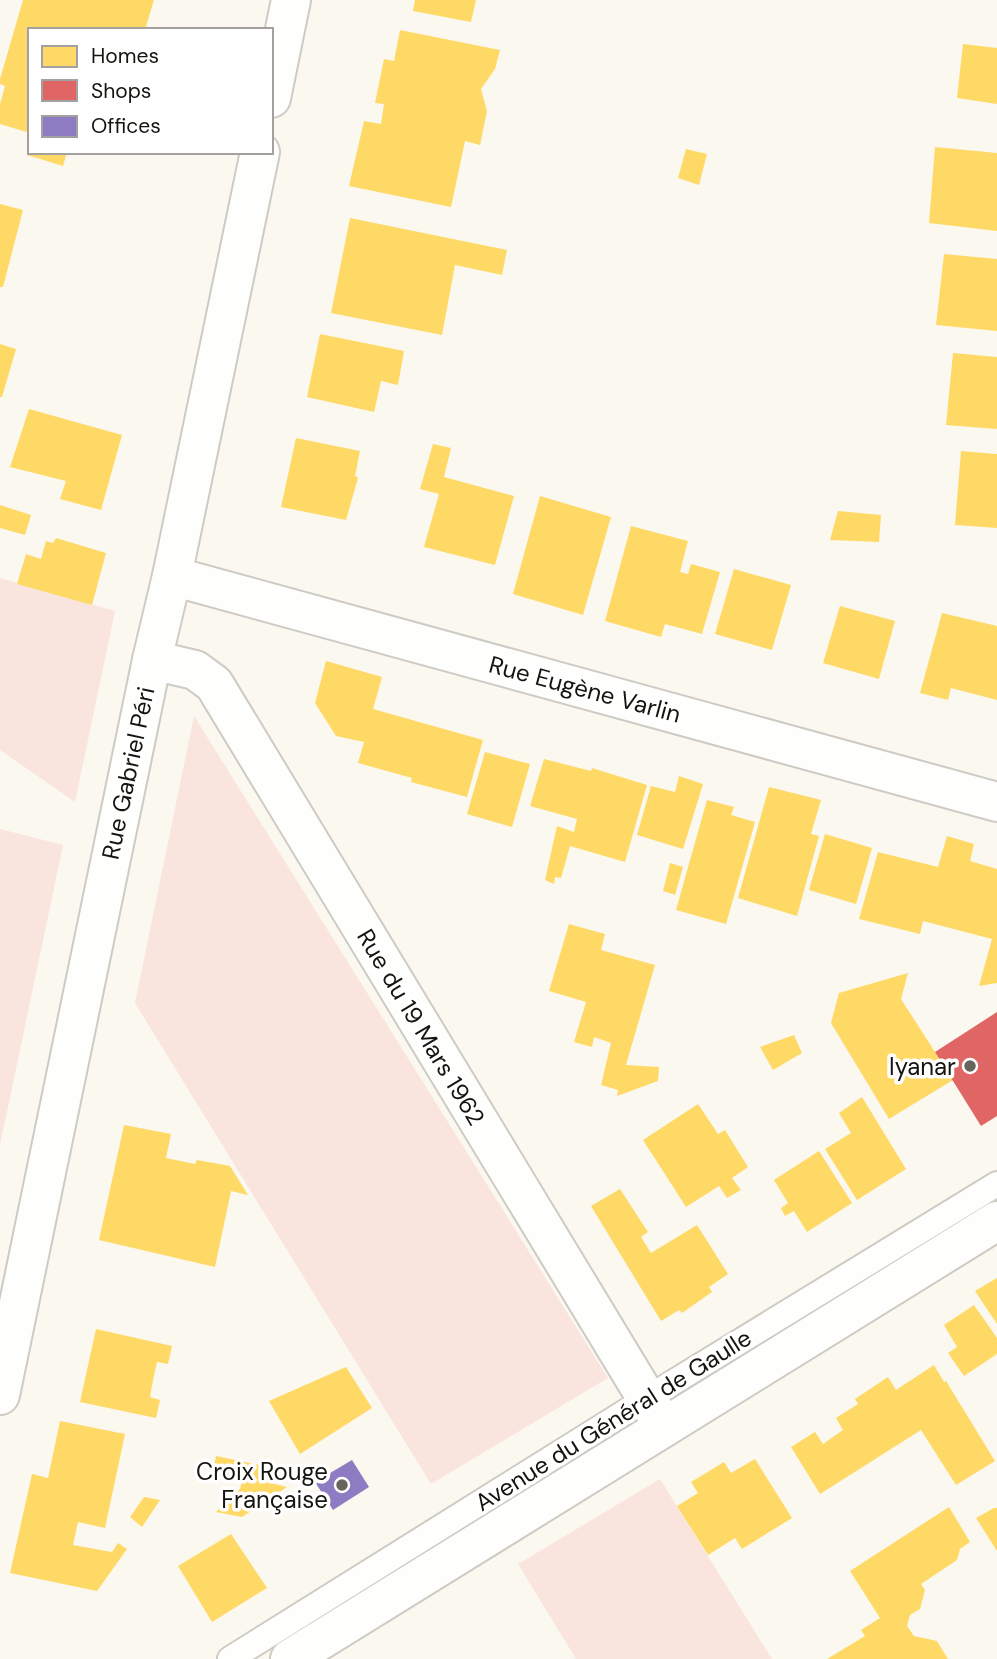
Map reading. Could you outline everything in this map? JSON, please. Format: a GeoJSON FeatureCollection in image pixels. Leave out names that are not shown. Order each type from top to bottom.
{"type":"FeatureCollection","features":[{"type":"Feature","properties":{"kind":"street"},"geometry":{"type":"LineString","coordinates":[[273,88],[291,0]]}},
{"type":"Feature","properties":{"kind":"street","name":"Rue Gabriel Péri"},"geometry":{"type":"LineString","coordinates":[[0,1395],[11,1289],[172,576],[260,154]]}},
{"type":"Feature","properties":{"kind":"street","name":"Rue Eugène Varlin"},"geometry":{"type":"LineString","coordinates":[[172,576],[997,803]]}},
{"type":"Feature","properties":{"kind":"street","name":"Rue du 19 Mars 1962"},"geometry":{"type":"LineString","coordinates":[[152,660],[195,670],[214,684],[655,1413]]}},
{"type":"Feature","properties":{"kind":"street","name":"Avenue du Général de Gaulle"},"geometry":{"type":"LineString","coordinates":[[290,1659],[330,1649],[655,1413],[997,1221]]}},
{"type":"Feature","properties":{"kind":"lane","name":"Avenue du Général de Gaulle"},"geometry":{"type":"LineString","coordinates":[[230,1659],[655,1413],[997,1184]]}},
{"type":"Feature","properties":{"kind":"shaded area"},"geometry":{"type":"Polygon","coordinates":[[[0,578],[115,611],[75,802],[0,750],[0,578]]]}},
{"type":"Feature","properties":{"kind":"shaded area"},"geometry":{"type":"Polygon","coordinates":[[[194,716],[608,1378],[431,1484],[135,1003],[194,716]]]}},
{"type":"Feature","properties":{"kind":"shaded area"},"geometry":{"type":"Polygon","coordinates":[[[0,829],[63,845],[0,1145],[0,829]]]}},
{"type":"Feature","properties":{"kind":"shaded area"},"geometry":{"type":"Polygon","coordinates":[[[660,1479],[772,1659],[576,1659],[518,1564],[660,1479]]]}},
{"type":"Feature","properties":{"kind":"building: Homes"},"geometry":{"type":"Polygon","coordinates":[[[23,0],[154,0],[146,28],[28,28],[28,132],[0,124],[0,104],[5,86],[0,84],[23,0]]]}},
{"type":"Feature","properties":{"kind":"building: Homes"},"geometry":{"type":"Polygon","coordinates":[[[415,0],[476,0],[471,22],[413,11],[415,0]]]}},
{"type":"Feature","properties":{"kind":"building: Homes"},"geometry":{"type":"Polygon","coordinates":[[[400,30],[500,50],[495,69],[481,89],[487,111],[480,145],[465,141],[451,207],[349,186],[364,121],[381,124],[384,104],[375,103],[384,59],[394,61],[400,30]]]}},
{"type":"Feature","properties":{"kind":"building: Homes"},"geometry":{"type":"Polygon","coordinates":[[[963,44],[997,48],[997,104],[957,98],[963,44]]]}},
{"type":"Feature","properties":{"kind":"building: Homes"},"geometry":{"type":"Polygon","coordinates":[[[935,147],[997,153],[997,231],[929,223],[935,147]]]}},
{"type":"Feature","properties":{"kind":"building: Homes"},"geometry":{"type":"Polygon","coordinates":[[[686,149],[707,154],[699,185],[678,178],[686,149]]]}},
{"type":"Feature","properties":{"kind":"building: Homes"},"geometry":{"type":"Polygon","coordinates":[[[28,150],[28,154],[66,154],[63,166],[27,155],[28,150]]]}},
{"type":"Feature","properties":{"kind":"building: Homes"},"geometry":{"type":"Polygon","coordinates":[[[0,204],[23,210],[3,287],[0,287],[0,204]]]}},
{"type":"Feature","properties":{"kind":"building: Homes"},"geometry":{"type":"Polygon","coordinates":[[[350,218],[507,250],[502,275],[455,265],[442,335],[331,313],[350,218]]]}},
{"type":"Feature","properties":{"kind":"building: Homes"},"geometry":{"type":"Polygon","coordinates":[[[944,254],[997,259],[997,331],[936,325],[944,254]]]}},
{"type":"Feature","properties":{"kind":"building: Homes"},"geometry":{"type":"Polygon","coordinates":[[[320,334],[404,351],[398,385],[381,381],[374,412],[307,397],[320,334]]]}},
{"type":"Feature","properties":{"kind":"building: Homes"},"geometry":{"type":"Polygon","coordinates":[[[0,344],[16,349],[2,397],[0,397],[0,344]]]}},
{"type":"Feature","properties":{"kind":"building: Homes"},"geometry":{"type":"Polygon","coordinates":[[[953,353],[997,357],[997,429],[946,425],[953,353]]]}},
{"type":"Feature","properties":{"kind":"building: Homes"},"geometry":{"type":"Polygon","coordinates":[[[29,409],[122,435],[101,510],[60,499],[66,481],[10,467],[29,409]]]}},
{"type":"Feature","properties":{"kind":"building: Homes"},"geometry":{"type":"Polygon","coordinates":[[[296,438],[360,451],[355,476],[358,478],[346,520],[281,507],[296,438]]]}},
{"type":"Feature","properties":{"kind":"building: Homes"},"geometry":{"type":"Polygon","coordinates":[[[433,444],[451,448],[444,477],[514,496],[495,565],[424,547],[439,494],[420,489],[433,444]]]}},
{"type":"Feature","properties":{"kind":"building: Homes"},"geometry":{"type":"Polygon","coordinates":[[[961,451],[997,454],[997,528],[955,525],[961,451]]]}},
{"type":"Feature","properties":{"kind":"building: Homes"},"geometry":{"type":"Polygon","coordinates":[[[540,496],[611,517],[583,615],[513,594],[540,496]]]}},
{"type":"Feature","properties":{"kind":"building: Homes"},"geometry":{"type":"Polygon","coordinates":[[[0,505],[31,515],[25,535],[0,528],[0,505]]]}},
{"type":"Feature","properties":{"kind":"building: Homes"},"geometry":{"type":"Polygon","coordinates":[[[838,511],[881,515],[879,542],[830,540],[838,511]]]}},
{"type":"Feature","properties":{"kind":"building: Homes"},"geometry":{"type":"Polygon","coordinates":[[[631,526],[688,541],[680,572],[688,574],[691,564],[720,572],[702,634],[665,624],[661,637],[605,621],[631,526]]]}},
{"type":"Feature","properties":{"kind":"building: Homes"},"geometry":{"type":"Polygon","coordinates":[[[56,538],[106,553],[92,605],[17,584],[26,554],[41,559],[46,541],[53,543],[56,538]]]}},
{"type":"Feature","properties":{"kind":"building: Homes"},"geometry":{"type":"Polygon","coordinates":[[[734,569],[791,585],[772,650],[715,634],[734,569]]]}},
{"type":"Feature","properties":{"kind":"building: Homes"},"geometry":{"type":"Polygon","coordinates":[[[840,606],[895,621],[879,679],[823,663],[840,606]]]}},
{"type":"Feature","properties":{"kind":"building: Homes"},"geometry":{"type":"Polygon","coordinates":[[[942,613],[997,626],[997,700],[951,688],[948,700],[920,693],[942,613]]]}},
{"type":"Feature","properties":{"kind":"building: Homes"},"geometry":{"type":"Polygon","coordinates":[[[326,661],[382,677],[373,709],[483,740],[467,797],[411,782],[412,778],[358,763],[364,742],[336,736],[315,703],[326,661]]]}},
{"type":"Feature","properties":{"kind":"building: Homes"},"geometry":{"type":"Polygon","coordinates":[[[485,752],[530,764],[512,827],[467,814],[485,752]]]}},
{"type":"Feature","properties":{"kind":"building: Homes"},"geometry":{"type":"Polygon","coordinates":[[[544,759],[591,771],[592,768],[647,785],[625,862],[570,846],[561,878],[555,877],[554,884],[545,880],[557,826],[574,832],[577,819],[530,806],[544,759]]]}},
{"type":"Feature","properties":{"kind":"building: Homes"},"geometry":{"type":"Polygon","coordinates":[[[679,776],[703,784],[683,849],[637,835],[651,786],[675,792],[679,776]]]}},
{"type":"Feature","properties":{"kind":"building: Homes"},"geometry":{"type":"Polygon","coordinates":[[[769,787],[821,800],[811,834],[819,836],[797,916],[738,898],[769,787]]]}},
{"type":"Feature","properties":{"kind":"building: Homes"},"geometry":{"type":"Polygon","coordinates":[[[707,800],[734,807],[731,815],[755,822],[726,924],[676,910],[707,800]]]}},
{"type":"Feature","properties":{"kind":"building: Homes"},"geometry":{"type":"Polygon","coordinates":[[[825,834],[872,848],[856,904],[809,890],[825,834]]]}},
{"type":"Feature","properties":{"kind":"building: Homes"},"geometry":{"type":"Polygon","coordinates":[[[947,836],[974,844],[970,861],[997,869],[997,983],[979,986],[992,939],[923,921],[920,934],[859,919],[878,852],[938,867],[947,836]]]}},
{"type":"Feature","properties":{"kind":"building: Homes"},"geometry":{"type":"Polygon","coordinates":[[[670,863],[683,867],[675,895],[663,891],[670,863]]]}},
{"type":"Feature","properties":{"kind":"building: Homes"},"geometry":{"type":"Polygon","coordinates":[[[569,924],[605,934],[601,950],[655,965],[626,1065],[659,1067],[658,1081],[617,1096],[618,1090],[601,1085],[611,1043],[594,1037],[592,1047],[574,1042],[586,1002],[549,991],[569,924]]]}},
{"type":"Feature","properties":{"kind":"building: Homes"},"geometry":{"type":"Polygon","coordinates":[[[908,973],[901,999],[953,1080],[889,1119],[831,1023],[839,993],[908,973]]]}},
{"type":"Feature","properties":{"kind":"building: Homes"},"geometry":{"type":"Polygon","coordinates":[[[794,1035],[802,1053],[773,1070],[760,1047],[794,1035]]]}},
{"type":"Feature","properties":{"kind":"building: Homes"},"geometry":{"type":"Polygon","coordinates":[[[862,1097],[906,1169],[857,1200],[825,1149],[851,1133],[839,1113],[862,1097]]]}},
{"type":"Feature","properties":{"kind":"building: Homes"},"geometry":{"type":"Polygon","coordinates":[[[698,1104],[718,1134],[725,1130],[748,1167],[732,1178],[741,1190],[727,1198],[719,1186],[686,1207],[643,1140],[698,1104]]]}},
{"type":"Feature","properties":{"kind":"building: Homes"},"geometry":{"type":"Polygon","coordinates":[[[124,1125],[171,1134],[166,1158],[195,1164],[197,1160],[230,1166],[248,1195],[231,1191],[215,1267],[99,1240],[124,1125]]]}},
{"type":"Feature","properties":{"kind":"building: Homes"},"geometry":{"type":"Polygon","coordinates":[[[819,1151],[852,1203],[807,1232],[794,1211],[785,1216],[781,1208],[788,1203],[774,1180],[819,1151]]]}},
{"type":"Feature","properties":{"kind":"building: Homes"},"geometry":{"type":"Polygon","coordinates":[[[620,1189],[648,1232],[641,1237],[651,1253],[697,1225],[728,1274],[709,1287],[712,1292],[682,1313],[679,1310],[661,1321],[591,1206],[620,1189]]]}},
{"type":"Feature","properties":{"kind":"building: Homes"},"geometry":{"type":"Polygon","coordinates":[[[997,1278],[997,1324],[975,1291],[997,1278]]]}},
{"type":"Feature","properties":{"kind":"building: Homes"},"geometry":{"type":"Polygon","coordinates":[[[974,1305],[997,1338],[997,1354],[964,1376],[948,1353],[957,1347],[944,1325],[974,1305]]]}},
{"type":"Feature","properties":{"kind":"building: Homes"},"geometry":{"type":"Polygon","coordinates":[[[96,1329],[172,1346],[168,1364],[157,1362],[153,1380],[150,1397],[160,1400],[156,1418],[80,1402],[96,1329]]]}},
{"type":"Feature","properties":{"kind":"building: Homes"},"geometry":{"type":"Polygon","coordinates":[[[934,1365],[995,1461],[956,1485],[921,1430],[820,1494],[791,1447],[815,1432],[823,1444],[843,1430],[836,1418],[858,1404],[855,1399],[888,1377],[896,1390],[934,1365]]]}},
{"type":"Feature","properties":{"kind":"building: Homes"},"geometry":{"type":"Polygon","coordinates":[[[346,1367],[372,1408],[300,1454],[269,1401],[346,1367]]]}},
{"type":"Feature","properties":{"kind":"building: Homes"},"geometry":{"type":"Polygon","coordinates":[[[60,1421],[125,1434],[105,1528],[78,1522],[73,1545],[112,1552],[118,1543],[127,1549],[97,1591],[10,1573],[32,1474],[48,1478],[60,1421]]]}},
{"type":"Feature","properties":{"kind":"building: Homes"},"geometry":{"type":"Polygon","coordinates":[[[216,1456],[265,1466],[263,1481],[287,1487],[242,1517],[216,1512],[240,1489],[243,1478],[213,1472],[216,1456]]]}},
{"type":"Feature","properties":{"kind":"building: Homes"},"geometry":{"type":"Polygon","coordinates":[[[755,1459],[792,1518],[742,1549],[735,1538],[708,1555],[677,1506],[698,1493],[691,1482],[724,1462],[731,1473],[755,1459]]]}},
{"type":"Feature","properties":{"kind":"building: Homes"},"geometry":{"type":"Polygon","coordinates":[[[144,1497],[160,1500],[142,1527],[130,1517],[144,1497]]]}},
{"type":"Feature","properties":{"kind":"building: Homes"},"geometry":{"type":"Polygon","coordinates":[[[949,1507],[970,1542],[960,1549],[957,1560],[921,1584],[925,1590],[920,1609],[910,1615],[907,1626],[914,1636],[937,1641],[948,1659],[827,1659],[865,1636],[861,1630],[880,1618],[850,1571],[949,1507]]]}},
{"type":"Feature","properties":{"kind":"building: Homes"},"geometry":{"type":"Polygon","coordinates":[[[997,1508],[997,1551],[976,1518],[997,1508]]]}},
{"type":"Feature","properties":{"kind":"building: Homes"},"geometry":{"type":"Polygon","coordinates":[[[231,1534],[267,1588],[212,1622],[178,1566],[231,1534]]]}},
{"type":"Feature","properties":{"kind":"building: Shops","name":"Iyanar"},"geometry":{"type":"Polygon","coordinates":[[[997,1012],[997,1116],[981,1126],[935,1052],[997,1012]]]}},
{"type":"Feature","properties":{"kind":"building: Offices","name":"Croix Rouge Française"},"geometry":{"type":"Polygon","coordinates":[[[352,1460],[369,1487],[333,1510],[315,1482],[352,1460]]]}},
{"type":"Feature","properties":{"kind":"place","name":"Iyanar"},"geometry":{"type":"Point","coordinates":[970,1066]}},
{"type":"Feature","properties":{"kind":"place","name":"Croix Rouge Française"},"geometry":{"type":"Point","coordinates":[342,1485]}}]}
